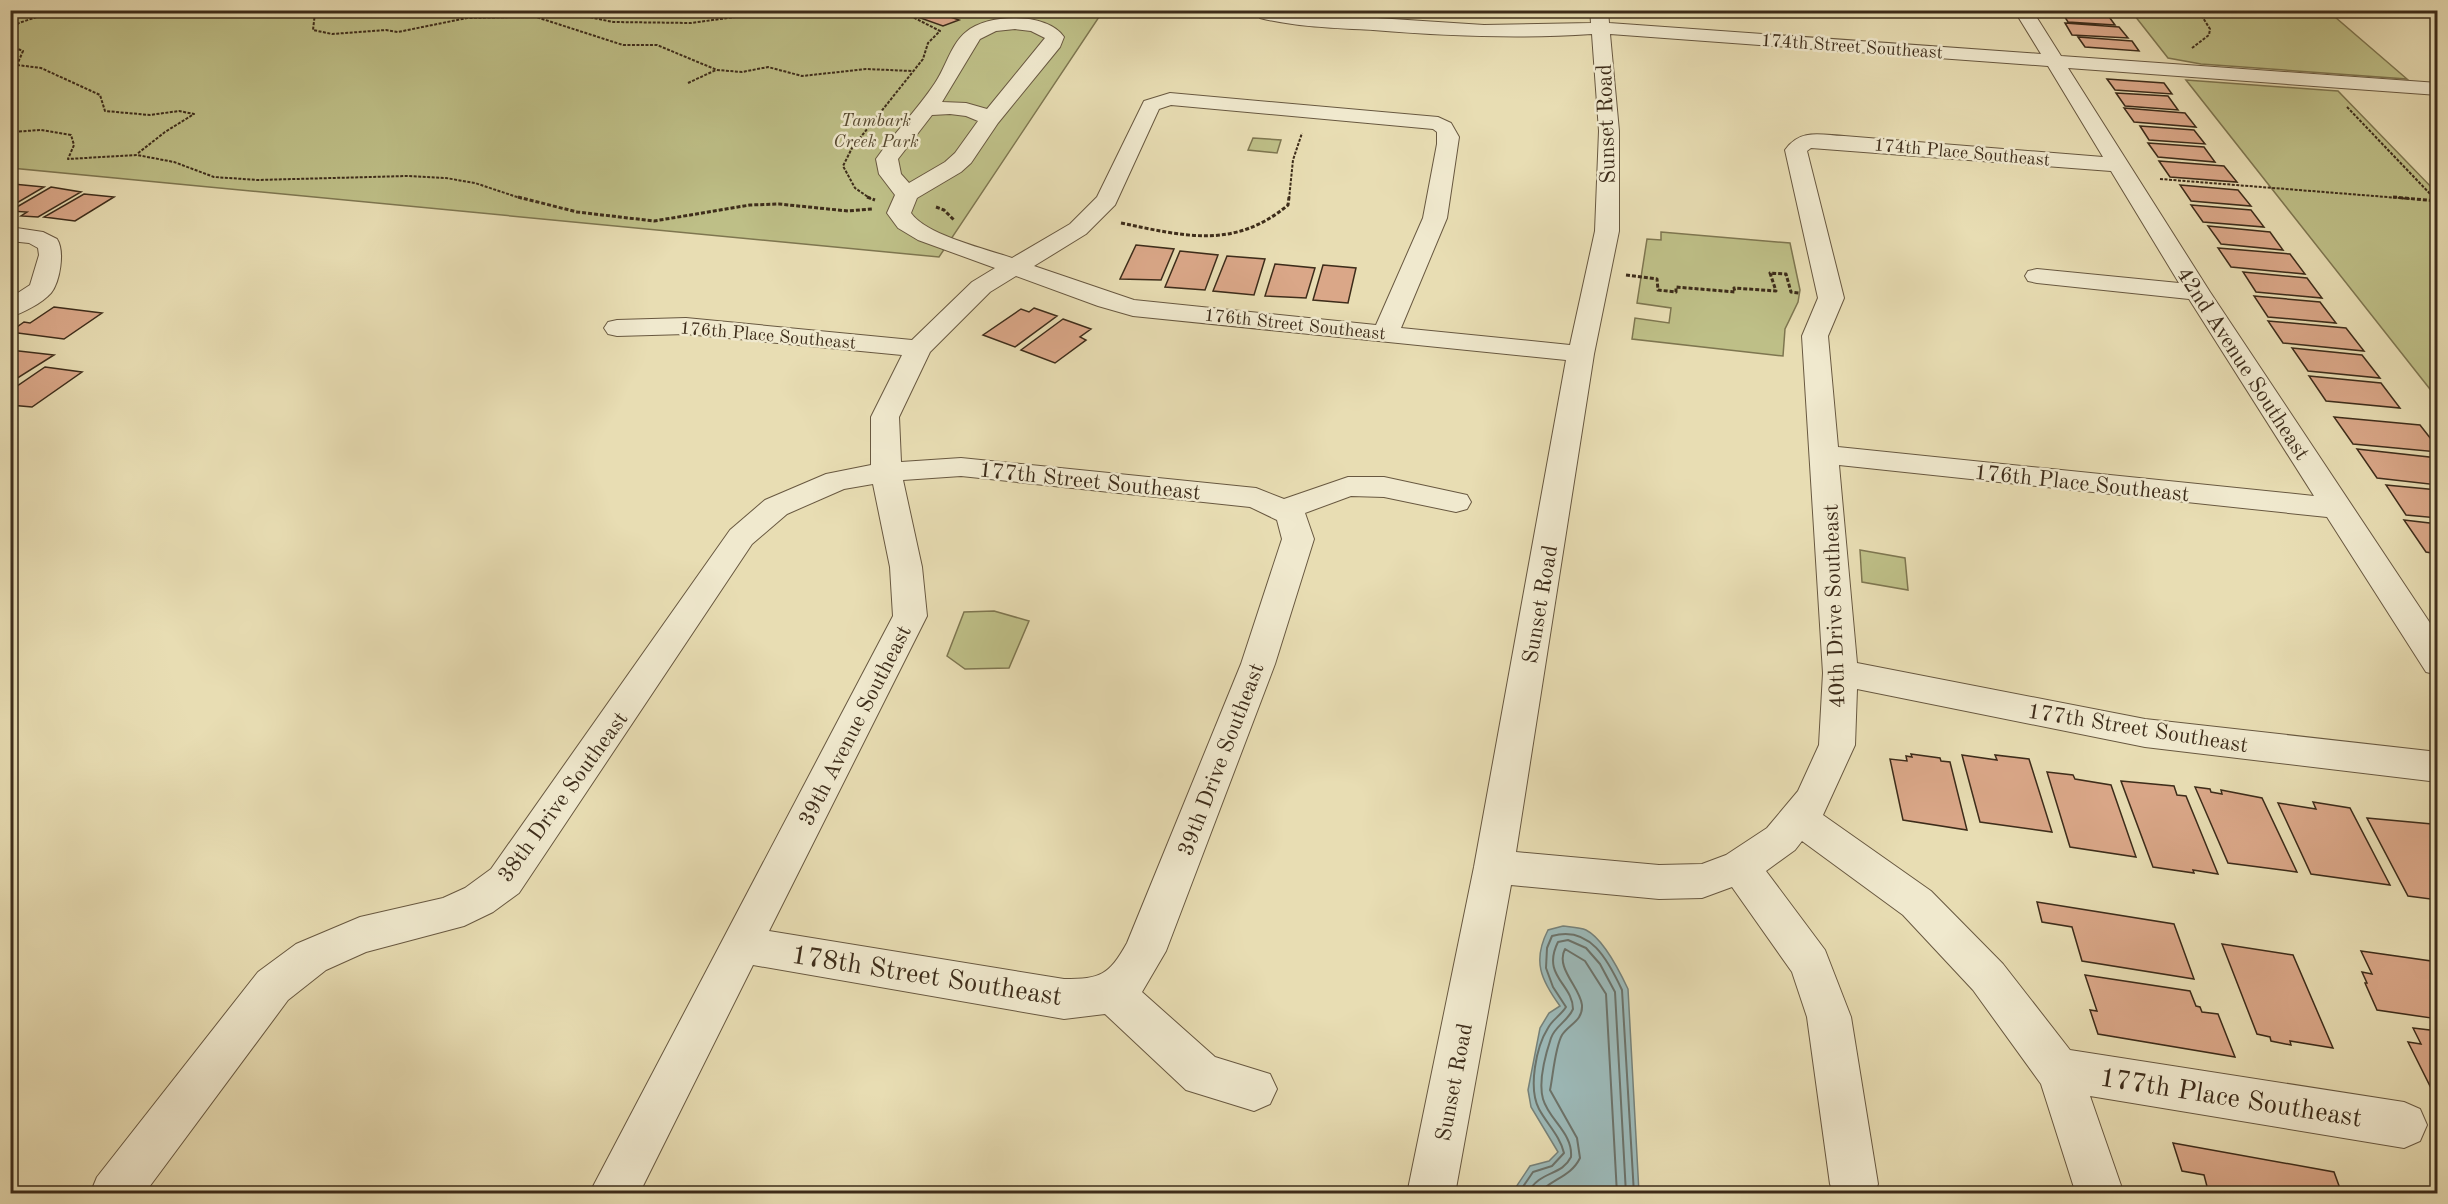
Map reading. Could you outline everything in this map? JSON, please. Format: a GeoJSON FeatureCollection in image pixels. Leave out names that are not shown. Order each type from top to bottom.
{"type":"FeatureCollection","features":[{"type":"Feature","properties":{"kind":"street"},"geometry":{"type":"LineString","coordinates":[[1451,29],[1454,10]]}},
{"type":"Feature","properties":{"kind":"street","name":"42nd Avenue Southeast"},"geometry":{"type":"LineString","coordinates":[[2023,10],[2198,292],[2438,663]]}},
{"type":"Feature","properties":{"kind":"street","name":"174th Street Southeast"},"geometry":{"type":"LineString","coordinates":[[1265,12],[1291,19],[1451,29],[1560,31],[1599,19],[1741,29],[2056,61],[2438,89]]}},
{"type":"Feature","properties":{"kind":"street","name":"Sunset Road"},"geometry":{"type":"LineString","coordinates":[[1431,1194],[1494,867],[1581,354],[1606,231],[1609,131],[1599,19]]}},
{"type":"Feature","properties":{"kind":"street"},"geometry":{"type":"LineString","coordinates":[[1011,24],[1039,27],[1051,33],[1055,37],[1053,42],[990,119],[963,158],[953,167],[907,194],[886,170],[887,159],[946,82],[971,37],[986,28],[1011,24]]}},
{"type":"Feature","properties":{"kind":"street","name":"39th Avenue Southeast"},"geometry":{"type":"LineString","coordinates":[[613,1194],[910,616],[906,567],[886,472],[885,417],[918,349],[981,287],[1078,229],[1107,200],[1151,105],[1170,99],[1438,123],[1449,132],[1435,219],[1385,334]]}},
{"type":"Feature","properties":{"kind":"street"},"geometry":{"type":"LineString","coordinates":[[924,110],[967,109],[980,112],[990,119]]}},
{"type":"Feature","properties":{"kind":"street","name":"174th Place Southeast"},"geometry":{"type":"LineString","coordinates":[[1831,299],[1796,150],[1805,141],[1844,142],[2122,170]]}},
{"type":"Feature","properties":{"kind":"street","name":"176th Street Southeast"},"geometry":{"type":"LineString","coordinates":[[907,194],[898,213],[906,224],[926,235],[1107,301],[1133,308],[1581,354]]}},
{"type":"Feature","properties":{"kind":"street"},"geometry":{"type":"LineString","coordinates":[[10,234],[34,237],[49,244],[51,255],[41,289],[10,309]]}},
{"type":"Feature","properties":{"kind":"street"},"geometry":{"type":"LineString","coordinates":[[2037,276],[2198,292]]}},
{"type":"Feature","properties":{"kind":"street","name":"40th Drive Southeast"},"geometry":{"type":"LineString","coordinates":[[1494,867],[1659,882],[1702,881],[1740,867],[1781,839],[1812,800],[1837,745],[1840,673],[1826,455],[1815,336],[1831,299]]}},
{"type":"Feature","properties":{"kind":"street","name":"176th Place Southeast"},"geometry":{"type":"LineString","coordinates":[[617,328],[686,326],[918,349]]}},
{"type":"Feature","properties":{"kind":"street","name":"176th Place Southeast"},"geometry":{"type":"LineString","coordinates":[[1826,455],[2338,508]]}},
{"type":"Feature","properties":{"kind":"street","name":"177th Street Southeast"},"geometry":{"type":"LineString","coordinates":[[886,472],[961,467],[1044,474],[1256,498],[1287,512]]}},
{"type":"Feature","properties":{"kind":"street","name":"38th Drive Southeast"},"geometry":{"type":"LineString","coordinates":[[114,1194],[273,986],[321,952],[360,935],[450,914],[479,900],[505,881],[741,537],[776,507],[837,481],[886,472]]}},
{"type":"Feature","properties":{"kind":"street"},"geometry":{"type":"LineString","coordinates":[[1287,512],[1348,486],[1384,487],[1456,502]]}},
{"type":"Feature","properties":{"kind":"street","name":"39th Drive Southeast"},"geometry":{"type":"LineString","coordinates":[[1112,992],[1133,974],[1145,951],[1258,663],[1298,539],[1287,512]]}},
{"type":"Feature","properties":{"kind":"street","name":"177th Street Southeast"},"geometry":{"type":"LineString","coordinates":[[1840,673],[2145,733],[2438,767]]}},
{"type":"Feature","properties":{"kind":"street"},"geometry":{"type":"LineString","coordinates":[[1799,818],[1917,903],[1988,977],[2057,1069],[2100,1194]]}},
{"type":"Feature","properties":{"kind":"street"},"geometry":{"type":"LineString","coordinates":[[1740,867],[1810,963],[1829,1017],[1854,1184]]}},
{"type":"Feature","properties":{"kind":"street","name":"178th Street Southeast"},"geometry":{"type":"LineString","coordinates":[[741,945],[1064,999],[1094,999],[1112,992]]}},
{"type":"Feature","properties":{"kind":"street"},"geometry":{"type":"LineString","coordinates":[[1112,992],[1202,1075],[1254,1089]]}},
{"type":"Feature","properties":{"kind":"street","name":"177th Place Southeast"},"geometry":{"type":"LineString","coordinates":[[2057,1069],[2404,1125]]}},
{"type":"Feature","properties":{"kind":"path"},"geometry":{"type":"LineString","coordinates":[[10,30],[19,23],[57,10]]}},
{"type":"Feature","properties":{"kind":"path"},"geometry":{"type":"LineString","coordinates":[[318,10],[315,13],[313,30],[332,34],[386,30],[398,32],[467,18],[513,17],[565,12],[613,22],[690,23],[735,17],[758,10]]}},
{"type":"Feature","properties":{"kind":"path"},"geometry":{"type":"LineString","coordinates":[[2198,10],[2210,29],[2209,35],[2194,44],[2189,53],[2201,72]]}},
{"type":"Feature","properties":{"kind":"path"},"geometry":{"type":"LineString","coordinates":[[530,15],[614,43],[657,45],[717,70],[742,72],[768,67],[802,76],[866,69],[913,71]]}},
{"type":"Feature","properties":{"kind":"path"},"geometry":{"type":"LineString","coordinates":[[10,46],[23,51],[17,65],[10,71]]}},
{"type":"Feature","properties":{"kind":"path"},"geometry":{"type":"LineString","coordinates":[[17,65],[41,68],[100,94],[105,111],[150,115],[179,111],[194,114],[165,132],[137,154]]}},
{"type":"Feature","properties":{"kind":"path"},"geometry":{"type":"LineString","coordinates":[[688,83],[717,70]]}},
{"type":"Feature","properties":{"kind":"path"},"geometry":{"type":"LineString","coordinates":[[2320,81],[2437,201]]}},
{"type":"Feature","properties":{"kind":"path"},"geometry":{"type":"LineString","coordinates":[[1091,216],[1208,236],[1238,234],[1268,222],[1288,205],[1293,160],[1311,111]]}},
{"type":"Feature","properties":{"kind":"path"},"geometry":{"type":"LineString","coordinates":[[10,132],[37,129],[71,135],[74,145],[68,159],[113,158],[137,154],[174,162],[225,179],[298,181],[374,177],[446,178],[475,183],[529,201],[577,212],[654,221],[750,205],[779,204],[848,211],[875,209]]}},
{"type":"Feature","properties":{"kind":"path"},"geometry":{"type":"LineString","coordinates":[[2122,170],[2437,201]]}},
{"type":"Feature","properties":{"kind":"path"},"geometry":{"type":"LineString","coordinates":[[1598,271],[1657,279],[1658,290],[1677,292],[1676,287],[1735,292],[1734,288],[1776,291],[1770,273],[1786,274],[1791,292],[1831,299]]}},
{"type":"Feature","properties":{"kind":"green space","name":"Tambark Creek Park"},"geometry":{"type":"Polygon","coordinates":[[[10,11],[1103,11],[939,257],[11,168],[10,11]]]}},
{"type":"Feature","properties":{"kind":"green space"},"geometry":{"type":"Polygon","coordinates":[[[2131,11],[2328,11],[2407,79],[2201,64],[2168,58],[2131,11]]]}},
{"type":"Feature","properties":{"kind":"green space"},"geometry":{"type":"Polygon","coordinates":[[[2186,80],[2338,91],[2437,193],[2437,398],[2186,80]]]}},
{"type":"Feature","properties":{"kind":"green space"},"geometry":{"type":"Polygon","coordinates":[[[1253,138],[1281,140],[1277,153],[1248,150],[1253,138]]]}},
{"type":"Feature","properties":{"kind":"green space"},"geometry":{"type":"Polygon","coordinates":[[[1661,232],[1790,243],[1800,290],[1798,302],[1785,329],[1783,356],[1632,339],[1635,318],[1669,323],[1671,308],[1637,303],[1647,239],[1661,240],[1661,232]]]}},
{"type":"Feature","properties":{"kind":"green space"},"geometry":{"type":"Polygon","coordinates":[[[1860,550],[1905,558],[1908,590],[1862,582],[1860,550]]]}},
{"type":"Feature","properties":{"kind":"green space"},"geometry":{"type":"Polygon","coordinates":[[[994,611],[1029,621],[1009,668],[965,669],[947,656],[964,612],[994,611]]]}},
{"type":"Feature","properties":{"kind":"water"},"geometry":{"type":"Polygon","coordinates":[[[1563,926],[1584,929],[1593,934],[1611,956],[1628,989],[1639,1193],[1512,1193],[1530,1166],[1549,1161],[1558,1152],[1531,1107],[1528,1090],[1540,1028],[1549,1013],[1560,1006],[1544,979],[1540,951],[1548,930],[1563,926]]]}},
{"type":"Feature","properties":{"kind":"building"},"geometry":{"type":"Polygon","coordinates":[[[925,10],[959,20],[943,26],[912,15],[925,10]]]}},
{"type":"Feature","properties":{"kind":"building"},"geometry":{"type":"Polygon","coordinates":[[[2061,11],[2107,14],[2115,25],[2068,22],[2061,11]]]}},
{"type":"Feature","properties":{"kind":"building"},"geometry":{"type":"Polygon","coordinates":[[[2065,23],[2119,27],[2128,38],[2072,35],[2065,23]]]}},
{"type":"Feature","properties":{"kind":"building"},"geometry":{"type":"Polygon","coordinates":[[[2078,37],[2132,41],[2139,51],[2085,47],[2078,37]]]}},
{"type":"Feature","properties":{"kind":"building"},"geometry":{"type":"Polygon","coordinates":[[[2107,79],[2164,83],[2172,94],[2115,90],[2107,79]]]}},
{"type":"Feature","properties":{"kind":"building"},"geometry":{"type":"Polygon","coordinates":[[[2116,93],[2168,96],[2178,110],[2125,106],[2116,93]]]}},
{"type":"Feature","properties":{"kind":"building"},"geometry":{"type":"Polygon","coordinates":[[[2124,108],[2185,113],[2196,127],[2134,122],[2124,108]]]}},
{"type":"Feature","properties":{"kind":"building"},"geometry":{"type":"Polygon","coordinates":[[[2140,126],[2194,130],[2205,144],[2149,140],[2140,126]]]}},
{"type":"Feature","properties":{"kind":"building"},"geometry":{"type":"Polygon","coordinates":[[[2148,143],[2204,147],[2215,162],[2158,157],[2148,143]]]}},
{"type":"Feature","properties":{"kind":"building"},"geometry":{"type":"Polygon","coordinates":[[[2159,161],[2224,166],[2237,182],[2170,177],[2159,161]]]}},
{"type":"Feature","properties":{"kind":"building"},"geometry":{"type":"Polygon","coordinates":[[[13,184],[44,187],[10,207],[10,186],[13,184]]]}},
{"type":"Feature","properties":{"kind":"building"},"geometry":{"type":"Polygon","coordinates":[[[2180,185],[2238,190],[2251,206],[2191,201],[2180,185]]]}},
{"type":"Feature","properties":{"kind":"building"},"geometry":{"type":"Polygon","coordinates":[[[51,187],[81,192],[38,217],[21,216],[27,212],[10,211],[51,187]]]}},
{"type":"Feature","properties":{"kind":"building"},"geometry":{"type":"Polygon","coordinates":[[[84,194],[114,197],[75,221],[44,217],[84,194]]]}},
{"type":"Feature","properties":{"kind":"building"},"geometry":{"type":"Polygon","coordinates":[[[2191,205],[2251,210],[2264,227],[2203,222],[2191,205]]]}},
{"type":"Feature","properties":{"kind":"building"},"geometry":{"type":"Polygon","coordinates":[[[2208,226],[2270,232],[2283,250],[2221,244],[2208,226]]]}},
{"type":"Feature","properties":{"kind":"building"},"geometry":{"type":"Polygon","coordinates":[[[1136,245],[1174,249],[1161,280],[1120,279],[1136,245]]]}},
{"type":"Feature","properties":{"kind":"building"},"geometry":{"type":"Polygon","coordinates":[[[2218,248],[2290,254],[2305,274],[2231,267],[2218,248]]]}},
{"type":"Feature","properties":{"kind":"building"},"geometry":{"type":"Polygon","coordinates":[[[1180,251],[1218,255],[1205,290],[1165,287],[1180,251]]]}},
{"type":"Feature","properties":{"kind":"building"},"geometry":{"type":"Polygon","coordinates":[[[1227,256],[1265,259],[1254,295],[1213,291],[1227,256]]]}},
{"type":"Feature","properties":{"kind":"building"},"geometry":{"type":"Polygon","coordinates":[[[1275,264],[1315,268],[1306,298],[1265,296],[1275,264]]]}},
{"type":"Feature","properties":{"kind":"building"},"geometry":{"type":"Polygon","coordinates":[[[1323,265],[1356,268],[1348,303],[1313,300],[1323,265]]]}},
{"type":"Feature","properties":{"kind":"building"},"geometry":{"type":"Polygon","coordinates":[[[2243,272],[2307,278],[2322,298],[2256,292],[2243,272]]]}},
{"type":"Feature","properties":{"kind":"building"},"geometry":{"type":"Polygon","coordinates":[[[2254,296],[2320,302],[2336,323],[2268,317],[2254,296]]]}},
{"type":"Feature","properties":{"kind":"building"},"geometry":{"type":"Polygon","coordinates":[[[54,307],[102,313],[64,339],[10,332],[24,322],[30,323],[54,307]]]}},
{"type":"Feature","properties":{"kind":"building"},"geometry":{"type":"Polygon","coordinates":[[[1034,308],[1057,316],[1015,347],[983,335],[1021,309],[1029,312],[1034,308]]]}},
{"type":"Feature","properties":{"kind":"building"},"geometry":{"type":"Polygon","coordinates":[[[1063,319],[1091,329],[1080,337],[1086,340],[1055,363],[1021,350],[1063,319]]]}},
{"type":"Feature","properties":{"kind":"building"},"geometry":{"type":"Polygon","coordinates":[[[2268,321],[2346,328],[2364,351],[2283,343],[2268,321]]]}},
{"type":"Feature","properties":{"kind":"building"},"geometry":{"type":"Polygon","coordinates":[[[2292,348],[2362,355],[2380,378],[2308,371],[2292,348]]]}},
{"type":"Feature","properties":{"kind":"building"},"geometry":{"type":"Polygon","coordinates":[[[10,350],[54,355],[16,379],[10,378],[10,350]]]}},
{"type":"Feature","properties":{"kind":"building"},"geometry":{"type":"Polygon","coordinates":[[[45,367],[82,372],[32,407],[10,405],[10,391],[45,367]]]}},
{"type":"Feature","properties":{"kind":"building"},"geometry":{"type":"Polygon","coordinates":[[[2309,376],[2381,383],[2400,408],[2326,401],[2309,376]]]}},
{"type":"Feature","properties":{"kind":"building"},"geometry":{"type":"Polygon","coordinates":[[[2334,417],[2420,425],[2438,448],[2438,452],[2353,444],[2334,417]]]}},
{"type":"Feature","properties":{"kind":"building"},"geometry":{"type":"Polygon","coordinates":[[[2357,449],[2438,458],[2438,485],[2377,478],[2357,449]]]}},
{"type":"Feature","properties":{"kind":"building"},"geometry":{"type":"Polygon","coordinates":[[[2386,485],[2438,490],[2438,518],[2406,515],[2386,485]]]}},
{"type":"Feature","properties":{"kind":"building"},"geometry":{"type":"Polygon","coordinates":[[[2404,520],[2438,524],[2438,554],[2426,552],[2404,520]]]}},
{"type":"Feature","properties":{"kind":"building"},"geometry":{"type":"Polygon","coordinates":[[[1911,754],[1940,758],[1941,761],[1950,762],[1967,830],[1903,820],[1890,759],[1907,761],[1906,756],[1912,757],[1911,754]]]}},
{"type":"Feature","properties":{"kind":"building"},"geometry":{"type":"Polygon","coordinates":[[[1962,755],[1997,760],[1995,755],[2029,759],[2052,832],[1980,822],[1962,755]]]}},
{"type":"Feature","properties":{"kind":"building"},"geometry":{"type":"Polygon","coordinates":[[[2047,772],[2073,775],[2075,779],[2111,785],[2136,857],[2070,847],[2047,772]]]}},
{"type":"Feature","properties":{"kind":"building"},"geometry":{"type":"Polygon","coordinates":[[[2121,781],[2174,786],[2177,795],[2186,796],[2218,874],[2153,867],[2121,781]]]}},
{"type":"Feature","properties":{"kind":"building"},"geometry":{"type":"Polygon","coordinates":[[[2195,787],[2210,789],[2211,792],[2222,794],[2221,790],[2262,798],[2297,872],[2228,863],[2195,787]]]}},
{"type":"Feature","properties":{"kind":"building"},"geometry":{"type":"Polygon","coordinates":[[[2313,802],[2350,808],[2390,885],[2311,874],[2278,803],[2316,809],[2313,802]]]}},
{"type":"Feature","properties":{"kind":"building"},"geometry":{"type":"Polygon","coordinates":[[[2367,818],[2432,824],[2438,834],[2438,900],[2408,896],[2367,818]]]}},
{"type":"Feature","properties":{"kind":"building"},"geometry":{"type":"Polygon","coordinates":[[[2037,902],[2174,924],[2194,979],[2082,961],[2072,927],[2042,922],[2037,902]]]}},
{"type":"Feature","properties":{"kind":"building"},"geometry":{"type":"Polygon","coordinates":[[[2222,944],[2293,955],[2333,1048],[2290,1041],[2291,1045],[2271,1041],[2270,1037],[2257,1034],[2222,944]]]}},
{"type":"Feature","properties":{"kind":"building"},"geometry":{"type":"Polygon","coordinates":[[[2361,951],[2438,962],[2438,1019],[2377,1010],[2362,972],[2372,974],[2361,951]]]}},
{"type":"Feature","properties":{"kind":"building"},"geometry":{"type":"Polygon","coordinates":[[[2085,975],[2190,991],[2196,1006],[2200,1007],[2202,1012],[2218,1014],[2235,1057],[2098,1034],[2090,1010],[2097,1011],[2085,975]]]}},
{"type":"Feature","properties":{"kind":"building"},"geometry":{"type":"Polygon","coordinates":[[[2413,1028],[2438,1031],[2438,1091],[2432,1090],[2408,1042],[2421,1044],[2413,1028]]]}},
{"type":"Feature","properties":{"kind":"building"},"geometry":{"type":"Polygon","coordinates":[[[2173,1143],[2334,1172],[2342,1194],[2209,1194],[2204,1175],[2182,1171],[2173,1143]]]}}]}
